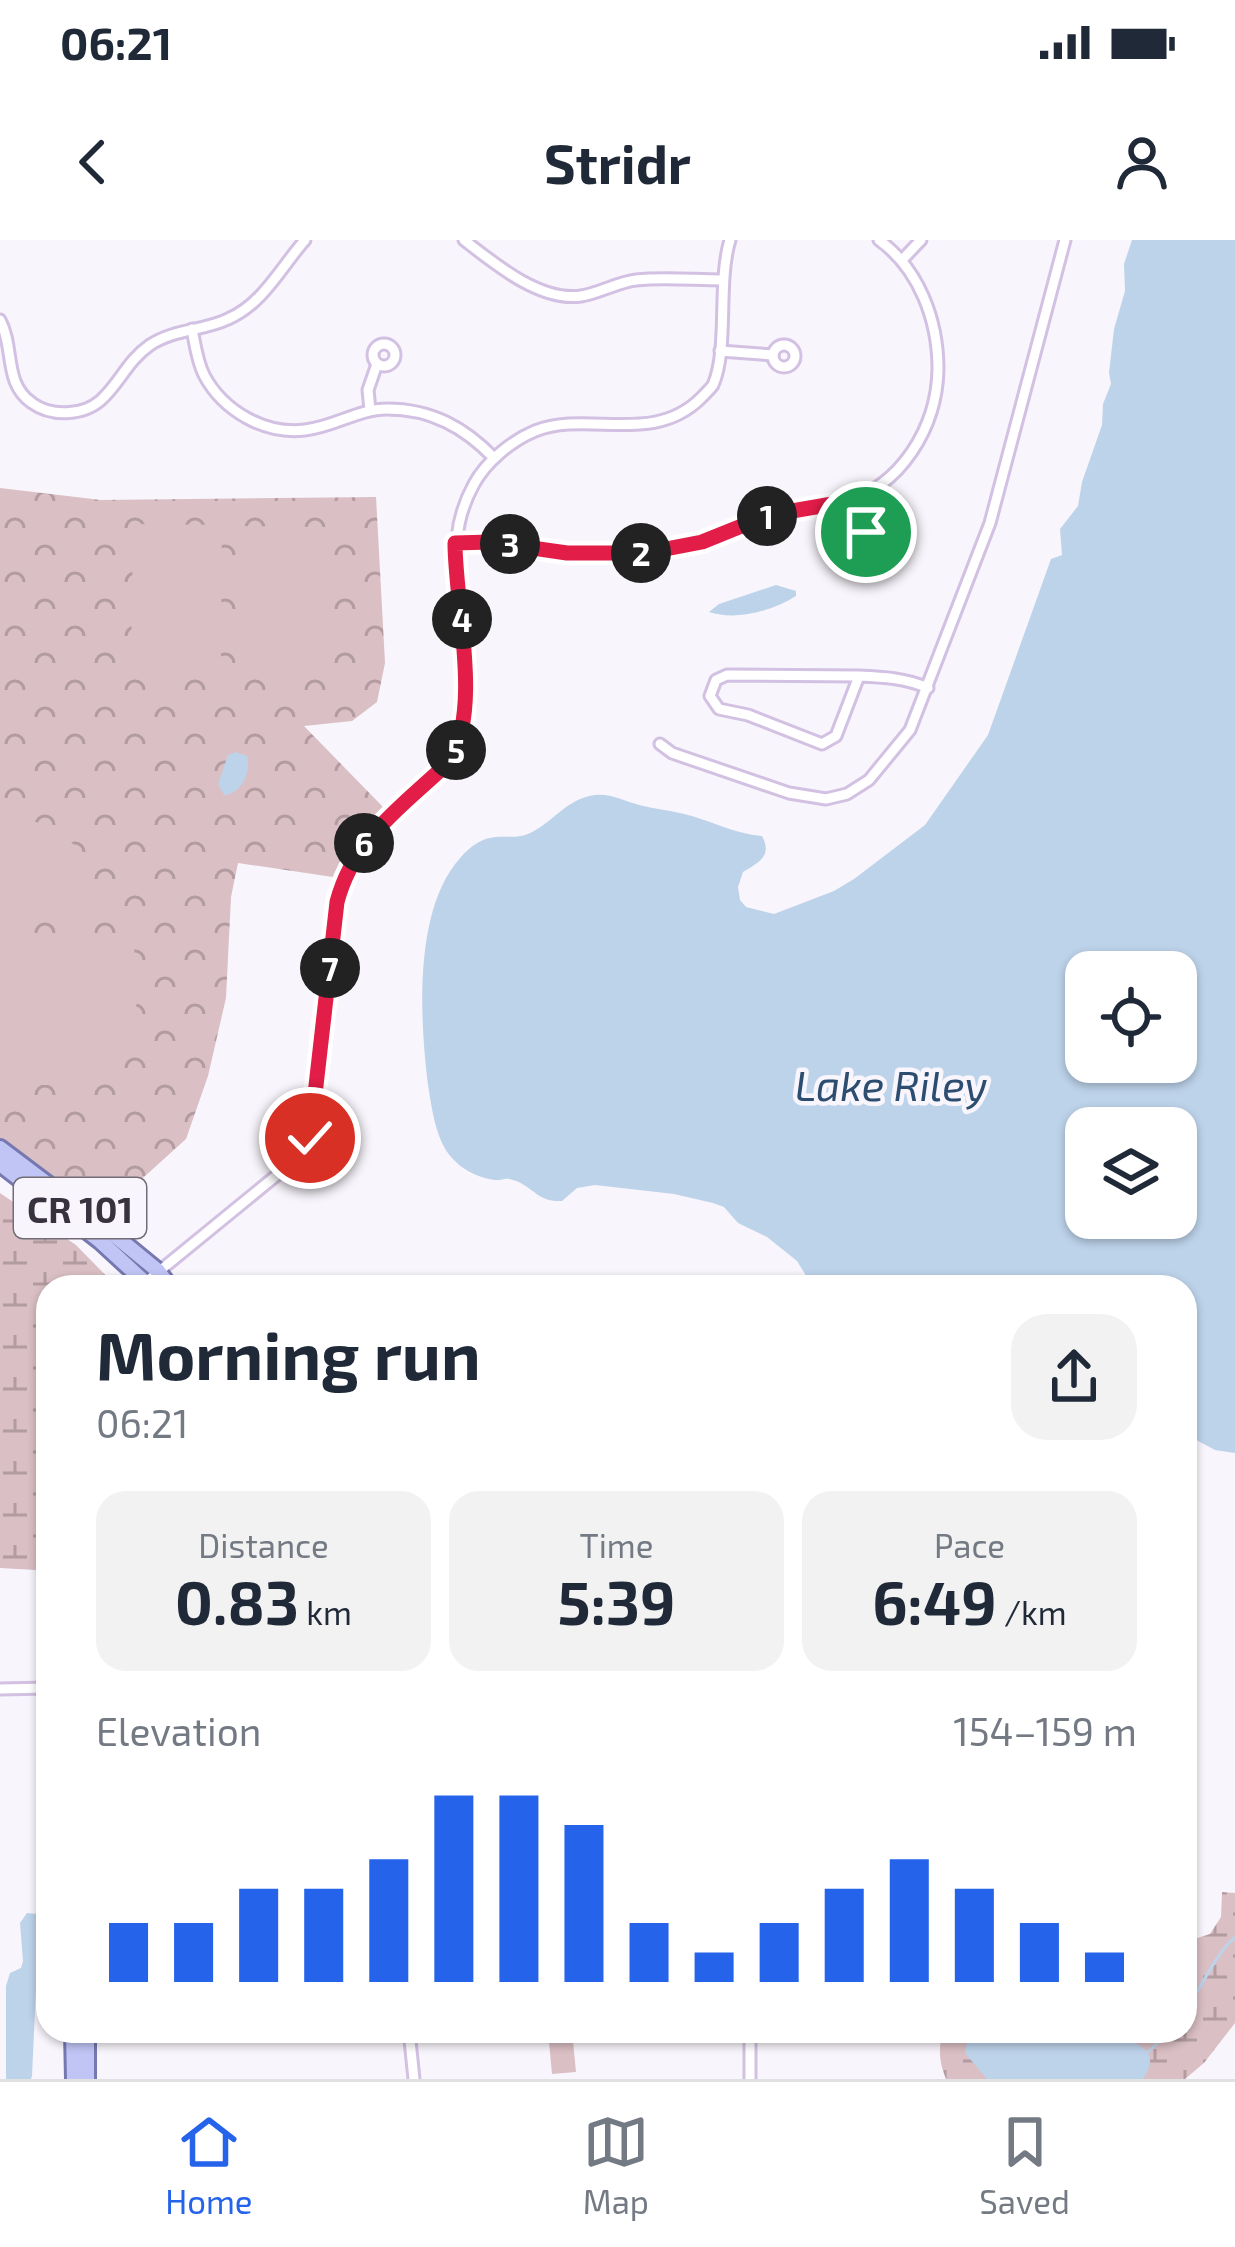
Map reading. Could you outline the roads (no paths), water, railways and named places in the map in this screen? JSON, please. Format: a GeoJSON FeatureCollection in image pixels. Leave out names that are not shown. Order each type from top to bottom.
{"type":"FeatureCollection","features":[{"type":"Feature","properties":{"kind":"main road","name":"CR 101"},"geometry":{"type":"LineString","coordinates":[[0,1148],[50,1184],[146,1275]]}},
{"type":"Feature","properties":{"kind":"main road","name":"CR 101"},"geometry":{"type":"LineString","coordinates":[[0,1164],[145,1275]]}},
{"type":"Feature","properties":{"kind":"main road"},"geometry":{"type":"LineString","coordinates":[[73,2043],[74,2079]]}},
{"type":"Feature","properties":{"kind":"main road"},"geometry":{"type":"LineString","coordinates":[[87,2043],[87,2079]]}},
{"type":"Feature","properties":{"kind":"street"},"geometry":{"type":"LineString","coordinates":[[0,320],[18,391],[35,406],[72,413],[102,400],[132,358],[155,342],[229,319],[248,307],[304,240]]}},
{"type":"Feature","properties":{"kind":"street"},"geometry":{"type":"LineString","coordinates":[[464,240],[526,282],[568,296],[584,296],[632,280],[722,280]]}},
{"type":"Feature","properties":{"kind":"street"},"geometry":{"type":"LineString","coordinates":[[157,1275],[304,1151],[312,1127],[343,879],[366,839],[450,761],[459,746],[464,692],[455,543],[465,502],[477,478],[494,458],[534,431],[580,424],[637,425],[691,408],[712,387],[730,240]]}},
{"type":"Feature","properties":{"kind":"street"},"geometry":{"type":"LineString","coordinates":[[455,543],[491,542],[567,553],[645,553],[702,542],[769,515],[844,502],[883,483],[926,430],[938,388],[938,359],[924,298],[902,260],[879,240]]}},
{"type":"Feature","properties":{"kind":"street"},"geometry":{"type":"LineString","coordinates":[[902,260],[920,240]]}},
{"type":"Feature","properties":{"kind":"street"},"geometry":{"type":"LineString","coordinates":[[660,744],[780,790],[826,799],[847,794],[868,780],[910,730],[989,523],[1065,240]]}},
{"type":"Feature","properties":{"kind":"street"},"geometry":{"type":"LineString","coordinates":[[192,329],[204,375],[222,400],[262,426],[306,430],[370,410],[404,409],[444,419],[494,458]]}},
{"type":"Feature","properties":{"kind":"street"},"geometry":{"type":"LineString","coordinates":[[720,351],[773,355]]}},
{"type":"Feature","properties":{"kind":"street"},"geometry":{"type":"LineString","coordinates":[[370,410],[368,390],[377,364]]}},
{"type":"Feature","properties":{"kind":"street"},"geometry":{"type":"LineString","coordinates":[[857,497],[869,529]]}},
{"type":"Feature","properties":{"kind":"street"},"geometry":{"type":"LineString","coordinates":[[859,676],[836,736],[822,744],[719,710],[710,696],[716,680],[728,675],[859,676],[898,678],[928,688]]}},
{"type":"Feature","properties":{"kind":"street"},"geometry":{"type":"LineString","coordinates":[[0,1689],[36,1688]]}},
{"type":"Feature","properties":{"kind":"street"},"geometry":{"type":"LineString","coordinates":[[411,2043],[414,2079]]}},
{"type":"Feature","properties":{"kind":"street"},"geometry":{"type":"LineString","coordinates":[[750,2079],[751,2043]]}},
{"type":"Feature","properties":{"kind":"water","name":"Lake Riley"},"geometry":{"type":"Polygon","coordinates":[[[1132,240],[1235,240],[1235,1453],[1197,1440],[1197,1275],[806,1275],[797,1261],[767,1237],[738,1223],[724,1207],[713,1203],[595,1185],[577,1188],[562,1201],[553,1201],[513,1180],[468,1171],[449,1154],[439,1136],[425,1059],[422,998],[434,905],[461,857],[482,841],[525,835],[577,800],[595,795],[684,814],[762,836],[765,854],[743,872],[740,900],[746,907],[774,914],[834,891],[925,825],[988,735],[1051,559],[1062,555],[1060,529],[1078,506],[1102,425],[1111,384],[1114,329],[1132,240]]]}},
{"type":"Feature","properties":{"kind":"water"},"geometry":{"type":"Polygon","coordinates":[[[776,585],[796,591],[796,596],[754,613],[709,612],[719,604],[776,585]]]}},
{"type":"Feature","properties":{"kind":"water"},"geometry":{"type":"Polygon","coordinates":[[[228,755],[247,756],[246,775],[235,791],[224,795],[218,784],[228,755]]]}},
{"type":"Feature","properties":{"kind":"water"},"geometry":{"type":"Polygon","coordinates":[[[27,1913],[36,1914],[32,2076],[6,2079],[6,1986],[10,1973],[21,1968],[23,1961],[20,1923],[27,1913]]]}},
{"type":"Feature","properties":{"kind":"water"},"geometry":{"type":"Polygon","coordinates":[[[967,2043],[1134,2043],[1150,2058],[1143,2079],[987,2079],[965,2053],[967,2043]]]}},
{"type":"Feature","properties":{"kind":"waterway"},"geometry":{"type":"LineString","coordinates":[[1197,1991],[1235,1937]]}},
{"type":"Feature","properties":{"kind":"waterway"},"geometry":{"type":"LineString","coordinates":[[1148,2052],[1157,2043]]}}]}
